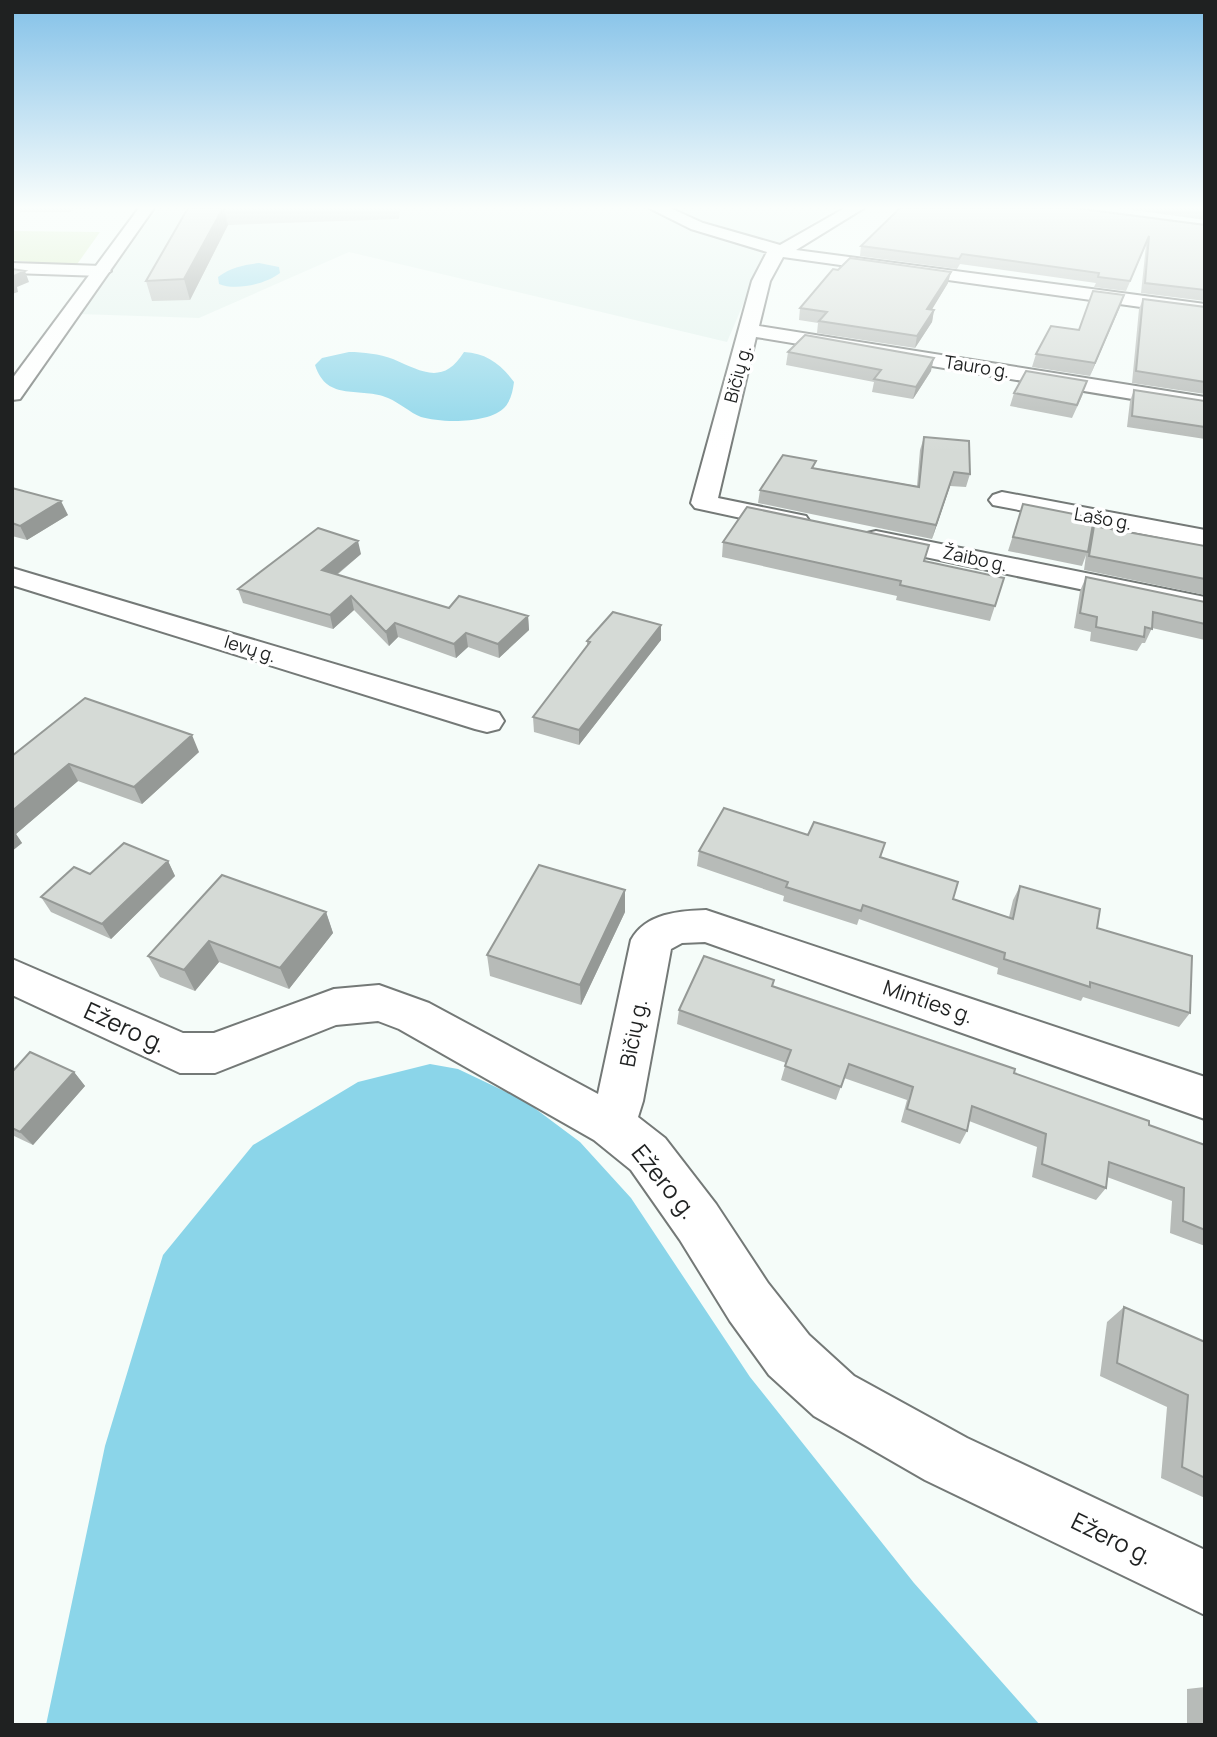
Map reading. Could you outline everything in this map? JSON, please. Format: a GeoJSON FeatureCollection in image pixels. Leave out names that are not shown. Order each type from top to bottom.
{"type":"FeatureCollection","features":[{"type":"Feature","properties":{"kind":"street"},"geometry":{"type":"LineString","coordinates":[[14,391],[89,289]]}},
{"type":"Feature","properties":{"kind":"street","name":"Bičių g."},"geometry":{"type":"LineString","coordinates":[[759,289],[704,503],[828,529]]}},
{"type":"Feature","properties":{"kind":"street"},"geometry":{"type":"LineString","coordinates":[[1057,289],[1205,310]]}},
{"type":"Feature","properties":{"kind":"street","name":"Tauro g."},"geometry":{"type":"LineString","coordinates":[[750,330],[1205,404]]}},
{"type":"Feature","properties":{"kind":"street","name":"Lašo g."},"geometry":{"type":"LineString","coordinates":[[1002,500],[1205,538]]}},
{"type":"Feature","properties":{"kind":"street","name":"Žaibo g."},"geometry":{"type":"LineString","coordinates":[[855,534],[1205,606]]}},
{"type":"Feature","properties":{"kind":"street","name":"Ievų g."},"geometry":{"type":"LineString","coordinates":[[12,576],[487,721]]}},
{"type":"Feature","properties":{"kind":"street","name":"Minties g."},"geometry":{"type":"LineString","coordinates":[[652,940],[676,927],[706,926],[1205,1098]]}},
{"type":"Feature","properties":{"kind":"street","name":"Bičių g."},"geometry":{"type":"LineString","coordinates":[[611,1125],[620,1101],[652,940]]}},
{"type":"Feature","properties":{"kind":"street","name":"Ežero g."},"geometry":{"type":"LineString","coordinates":[[12,976],[180,1053],[215,1053],[334,1007],[379,1003],[414,1016],[611,1125],[648,1154],[789,1355],[834,1396],[946,1459],[1205,1583]]}},
{"type":"Feature","properties":{"kind":"shaded area"},"geometry":{"type":"Polygon","coordinates":[[[98,289],[265,289],[199,318],[79,314],[98,289]]]}},
{"type":"Feature","properties":{"kind":"shaded area"},"geometry":{"type":"Polygon","coordinates":[[[505,289],[750,289],[727,342],[505,289]]]}},
{"type":"Feature","properties":{"kind":"water"},"geometry":{"type":"Polygon","coordinates":[[[349,352],[382,356],[431,373],[448,369],[464,352],[479,355],[498,365],[509,376],[514,382],[512,392],[505,407],[488,417],[452,421],[421,417],[388,398],[336,389],[320,377],[315,365],[322,358],[349,352]]]}},
{"type":"Feature","properties":{"kind":"water"},"geometry":{"type":"Polygon","coordinates":[[[430,1064],[458,1069],[525,1101],[580,1142],[631,1198],[750,1377],[914,1583],[1040,1725],[46,1725],[105,1446],[163,1255],[253,1145],[358,1082],[430,1064]]]}},
{"type":"Feature","properties":{"kind":"building"},"geometry":{"type":"Polygon","coordinates":[[[816,289],[940,289],[927,309],[934,310],[917,336],[819,321],[827,312],[800,308],[816,289]]]}},
{"type":"Feature","properties":{"kind":"building"},"geometry":{"type":"Polygon","coordinates":[[[1093,291],[1124,295],[1095,363],[1036,354],[1051,326],[1079,330],[1093,291]]]}},
{"type":"Feature","properties":{"kind":"building"},"geometry":{"type":"Polygon","coordinates":[[[1143,299],[1205,307],[1205,382],[1136,371],[1143,299]]]}},
{"type":"Feature","properties":{"kind":"building"},"geometry":{"type":"Polygon","coordinates":[[[805,335],[934,358],[916,387],[874,379],[881,370],[788,352],[805,335]]]}},
{"type":"Feature","properties":{"kind":"building"},"geometry":{"type":"Polygon","coordinates":[[[1026,371],[1087,381],[1077,405],[1014,393],[1026,371]]]}},
{"type":"Feature","properties":{"kind":"building"},"geometry":{"type":"Polygon","coordinates":[[[1134,390],[1205,401],[1205,427],[1132,416],[1134,390]]]}},
{"type":"Feature","properties":{"kind":"building"},"geometry":{"type":"Polygon","coordinates":[[[924,437],[969,441],[970,474],[954,472],[936,525],[760,490],[783,455],[816,461],[812,468],[919,487],[924,437]]]}},
{"type":"Feature","properties":{"kind":"building"},"geometry":{"type":"Polygon","coordinates":[[[12,488],[61,501],[20,526],[12,523],[12,488]]]}},
{"type":"Feature","properties":{"kind":"building"},"geometry":{"type":"Polygon","coordinates":[[[1023,504],[1094,518],[1088,552],[1013,537],[1023,504]]]}},
{"type":"Feature","properties":{"kind":"building"},"geometry":{"type":"Polygon","coordinates":[[[747,507],[929,545],[924,561],[1004,578],[995,606],[900,585],[901,581],[723,542],[747,507]]]}},
{"type":"Feature","properties":{"kind":"building"},"geometry":{"type":"Polygon","coordinates":[[[1094,526],[1205,546],[1205,579],[1089,556],[1094,526]]]}},
{"type":"Feature","properties":{"kind":"building"},"geometry":{"type":"Polygon","coordinates":[[[318,528],[358,541],[322,570],[449,608],[459,596],[528,616],[498,644],[466,633],[454,644],[395,623],[386,632],[351,596],[330,615],[238,589],[318,528]]]}},
{"type":"Feature","properties":{"kind":"building"},"geometry":{"type":"Polygon","coordinates":[[[1086,577],[1205,602],[1205,624],[1153,612],[1152,629],[1145,627],[1144,637],[1096,627],[1097,617],[1080,613],[1086,577]]]}},
{"type":"Feature","properties":{"kind":"building"},"geometry":{"type":"Polygon","coordinates":[[[613,612],[661,625],[579,730],[533,717],[590,642],[587,641],[613,612]]]}},
{"type":"Feature","properties":{"kind":"building"},"geometry":{"type":"Polygon","coordinates":[[[85,698],[192,735],[134,787],[69,764],[12,811],[12,756],[85,698]]]}},
{"type":"Feature","properties":{"kind":"building"},"geometry":{"type":"Polygon","coordinates":[[[724,808],[808,835],[814,822],[885,843],[880,857],[958,882],[953,899],[1013,919],[1020,886],[1100,909],[1097,928],[1192,956],[1190,1013],[1090,982],[1090,987],[1004,959],[1005,953],[863,905],[861,911],[786,887],[788,882],[699,851],[724,808]]]}},
{"type":"Feature","properties":{"kind":"building"},"geometry":{"type":"Polygon","coordinates":[[[124,843],[168,861],[102,924],[41,897],[74,867],[90,874],[124,843]]]}},
{"type":"Feature","properties":{"kind":"building"},"geometry":{"type":"Polygon","coordinates":[[[539,865],[625,890],[580,985],[487,955],[539,865]]]}},
{"type":"Feature","properties":{"kind":"building"},"geometry":{"type":"Polygon","coordinates":[[[222,875],[326,912],[280,968],[209,941],[184,970],[148,956],[222,875]]]}},
{"type":"Feature","properties":{"kind":"building"},"geometry":{"type":"Polygon","coordinates":[[[704,956],[774,980],[772,986],[1015,1069],[1014,1073],[1149,1121],[1149,1125],[1205,1145],[1205,1230],[1183,1221],[1184,1188],[1109,1162],[1106,1188],[1042,1164],[1046,1134],[972,1106],[967,1131],[907,1109],[913,1087],[849,1064],[841,1087],[785,1066],[791,1050],[679,1010],[704,956]]]}},
{"type":"Feature","properties":{"kind":"building"},"geometry":{"type":"Polygon","coordinates":[[[30,1052],[74,1072],[20,1132],[12,1128],[12,1072],[30,1052]]]}},
{"type":"Feature","properties":{"kind":"building"},"geometry":{"type":"Polygon","coordinates":[[[1124,1307],[1205,1342],[1205,1478],[1182,1467],[1188,1395],[1117,1363],[1124,1307]]]}}]}
